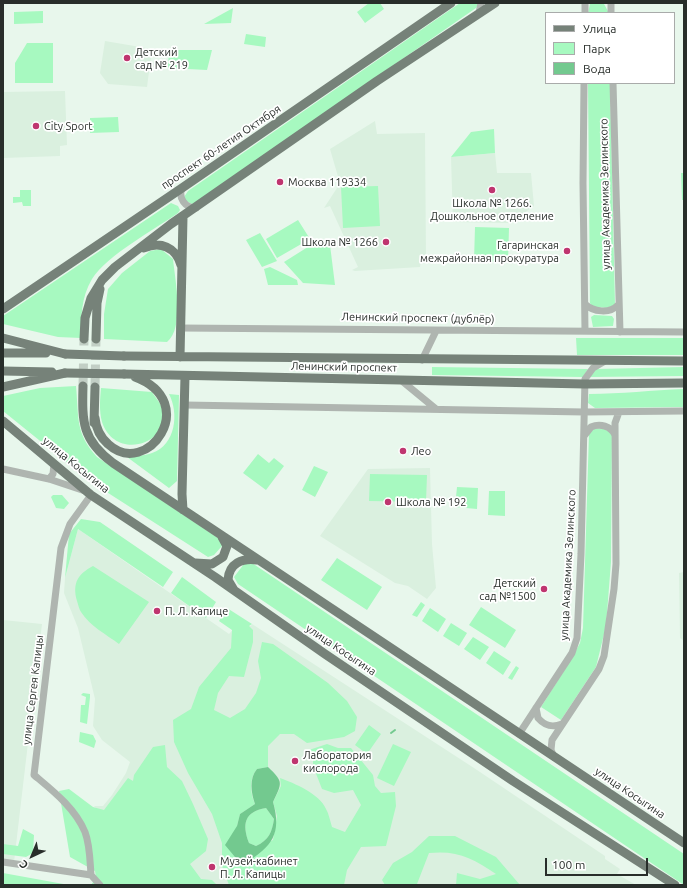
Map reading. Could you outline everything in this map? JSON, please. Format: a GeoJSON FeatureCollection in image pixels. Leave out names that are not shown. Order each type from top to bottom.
{"type":"FeatureCollection","features":[{"type":"Feature","properties":{"kind":"main road","name":"проспект 60-летия Октября"},"geometry":{"type":"LineString","coordinates":[[3,309],[451,3]]}},
{"type":"Feature","properties":{"kind":"main road"},"geometry":{"type":"LineString","coordinates":[[84,339],[85,318],[91,298],[110,272],[183,216],[370,86],[495,3]]}},
{"type":"Feature","properties":{"kind":"main road"},"geometry":{"type":"LineString","coordinates":[[180,357],[183,216]]}},
{"type":"Feature","properties":{"kind":"main road"},"geometry":{"type":"LineString","coordinates":[[131,255],[147,247],[160,245],[173,251],[177,255],[182,268]]}},
{"type":"Feature","properties":{"kind":"main road"},"geometry":{"type":"LineString","coordinates":[[96,339],[98,295],[110,272]]}},
{"type":"Feature","properties":{"kind":"main road"},"geometry":{"type":"LineString","coordinates":[[3,338],[65,354]]}},
{"type":"Feature","properties":{"kind":"main road","name":"Ленинский проспект"},"geometry":{"type":"LineString","coordinates":[[3,353],[422,360],[684,361]]}},
{"type":"Feature","properties":{"kind":"main road","name":"Ленинский проспект"},"geometry":{"type":"LineString","coordinates":[[3,371],[584,384],[684,383]]}},
{"type":"Feature","properties":{"kind":"main road"},"geometry":{"type":"LineString","coordinates":[[3,387],[65,373]]}},
{"type":"Feature","properties":{"kind":"main road"},"geometry":{"type":"LineString","coordinates":[[94,418],[98,431],[105,442],[116,450],[123,452],[130,453],[144,450],[156,442],[161,436],[167,414],[162,397],[157,390],[145,381],[124,374]]}},
{"type":"Feature","properties":{"kind":"main road"},"geometry":{"type":"LineString","coordinates":[[183,510],[182,494],[185,376]]}},
{"type":"Feature","properties":{"kind":"main road"},"geometry":{"type":"LineString","coordinates":[[83,386],[83,422],[87,435],[99,452],[132,476]]}},
{"type":"Feature","properties":{"kind":"main road"},"geometry":{"type":"LineString","coordinates":[[95,388],[94,418],[96,437],[102,448],[113,461],[132,476]]}},
{"type":"Feature","properties":{"kind":"main road","name":"улица Косыгина"},"geometry":{"type":"LineString","coordinates":[[3,421],[88,493],[194,563],[325,654],[513,781],[675,885]]}},
{"type":"Feature","properties":{"kind":"main road","name":"улица Косыгина"},"geometry":{"type":"LineString","coordinates":[[132,476],[684,843]]}},
{"type":"Feature","properties":{"kind":"main road"},"geometry":{"type":"LineString","coordinates":[[194,563],[212,564],[223,557],[227,546],[220,534]]}},
{"type":"Feature","properties":{"kind":"main road"},"geometry":{"type":"LineString","coordinates":[[235,591],[228,580],[232,568],[241,561],[249,559],[258,560]]}},
{"type":"Feature","properties":{"kind":"street"},"geometry":{"type":"LineString","coordinates":[[479,13],[482,3]]}},
{"type":"Feature","properties":{"kind":"street"},"geometry":{"type":"LineString","coordinates":[[604,3],[610,9]]}},
{"type":"Feature","properties":{"kind":"street","name":"улица Академика Зелинского"},"geometry":{"type":"LineString","coordinates":[[584,84],[585,331]]}},
{"type":"Feature","properties":{"kind":"street","name":"улица Академика Зелинского"},"geometry":{"type":"LineString","coordinates":[[613,84],[618,305],[620,332]]}},
{"type":"Feature","properties":{"kind":"street"},"geometry":{"type":"LineString","coordinates":[[182,188],[180,196],[185,204],[189,207],[197,207]]}},
{"type":"Feature","properties":{"kind":"street"},"geometry":{"type":"LineString","coordinates":[[585,304],[595,310],[610,310],[618,305]]}},
{"type":"Feature","properties":{"kind":"street","name":"Ленинский проспект (дублёр)"},"geometry":{"type":"LineString","coordinates":[[180,328],[684,332]]}},
{"type":"Feature","properties":{"kind":"street"},"geometry":{"type":"LineString","coordinates":[[422,360],[436,330]]}},
{"type":"Feature","properties":{"kind":"street"},"geometry":{"type":"LineString","coordinates":[[584,384],[588,373],[593,368],[605,361]]}},
{"type":"Feature","properties":{"kind":"street"},"geometry":{"type":"LineString","coordinates":[[402,380],[436,409]]}},
{"type":"Feature","properties":{"kind":"street","name":"улица Академика Зелинского"},"geometry":{"type":"LineString","coordinates":[[519,734],[572,653],[577,638],[581,554],[584,384]]}},
{"type":"Feature","properties":{"kind":"street"},"geometry":{"type":"LineString","coordinates":[[185,405],[584,412],[684,411]]}},
{"type":"Feature","properties":{"kind":"street"},"geometry":{"type":"LineString","coordinates":[[554,758],[550,745],[602,663],[609,631],[616,564],[615,419],[619,412]]}},
{"type":"Feature","properties":{"kind":"street"},"geometry":{"type":"LineString","coordinates":[[584,436],[591,428],[601,426],[610,428],[615,436]]}},
{"type":"Feature","properties":{"kind":"street"},"geometry":{"type":"LineString","coordinates":[[49,479],[53,474],[54,464]]}},
{"type":"Feature","properties":{"kind":"street"},"geometry":{"type":"LineString","coordinates":[[3,469],[49,479],[88,493]]}},
{"type":"Feature","properties":{"kind":"street","name":"улица Сергея Капицы"},"geometry":{"type":"LineString","coordinates":[[88,493],[70,524],[61,548],[34,774],[60,797],[75,815],[85,832],[89,849],[91,875]]}},
{"type":"Feature","properties":{"kind":"street"},"geometry":{"type":"LineString","coordinates":[[536,707],[538,718],[544,723],[552,727],[562,724]]}},
{"type":"Feature","properties":{"kind":"street"},"geometry":{"type":"LineString","coordinates":[[3,862],[91,875],[100,885]]}},
{"type":"Feature","properties":{"kind":"shaded area","name":"Детский сад № 219"},"geometry":{"type":"Polygon","coordinates":[[[105,41],[152,49],[147,87],[108,84],[100,73],[105,41]]]}},
{"type":"Feature","properties":{"kind":"shaded area"},"geometry":{"type":"Polygon","coordinates":[[[65,91],[67,145],[60,146],[60,156],[3,158],[3,92],[65,91]]]}},
{"type":"Feature","properties":{"kind":"shaded area","name":"Школа № 1266"},"geometry":{"type":"Polygon","coordinates":[[[375,121],[377,134],[425,133],[426,259],[421,259],[420,267],[352,270],[358,267],[330,206],[324,208],[337,188],[339,180],[330,149],[375,121]]]}},
{"type":"Feature","properties":{"kind":"shaded area","name":"Школа № 1266. Дошкольное отделение"},"geometry":{"type":"Polygon","coordinates":[[[495,153],[497,173],[531,173],[534,206],[510,223],[453,222],[451,157],[495,153]]]}},
{"type":"Feature","properties":{"kind":"shaded area","name":"Школа № 192"},"geometry":{"type":"Polygon","coordinates":[[[430,468],[432,544],[436,588],[427,599],[408,586],[395,583],[320,536],[368,469],[430,468]]]}},
{"type":"Feature","properties":{"kind":"shaded area"},"geometry":{"type":"Polygon","coordinates":[[[78,529],[229,634],[237,625],[251,626],[252,624],[474,768],[605,856],[605,859],[620,869],[617,874],[636,885],[171,885],[154,873],[94,806],[103,806],[112,795],[126,773],[130,762],[102,740],[93,726],[95,699],[78,628],[64,593],[65,578],[78,529]]]}},
{"type":"Feature","properties":{"kind":"shaded area"},"geometry":{"type":"Polygon","coordinates":[[[684,572],[684,641],[680,638],[679,573],[684,572]]]}},
{"type":"Feature","properties":{"kind":"shaded area"},"geometry":{"type":"Polygon","coordinates":[[[3,620],[42,624],[14,862],[3,860],[3,620]]]}},
{"type":"Feature","properties":{"kind":"green space"},"geometry":{"type":"Polygon","coordinates":[[[369,3],[380,3],[384,9],[365,23],[357,12],[369,3]]]}},
{"type":"Feature","properties":{"kind":"green space"},"geometry":{"type":"Polygon","coordinates":[[[460,3],[479,3],[476,8],[196,202],[192,204],[186,201],[184,197],[188,191],[460,3]]]}},
{"type":"Feature","properties":{"kind":"green space"},"geometry":{"type":"Polygon","coordinates":[[[590,4],[604,4],[608,12],[588,12],[590,4]]]}},
{"type":"Feature","properties":{"kind":"green space"},"geometry":{"type":"Polygon","coordinates":[[[233,8],[231,23],[204,24],[233,8]]]}},
{"type":"Feature","properties":{"kind":"green space"},"geometry":{"type":"Polygon","coordinates":[[[43,11],[43,23],[14,24],[14,12],[43,11]]]}},
{"type":"Feature","properties":{"kind":"green space"},"geometry":{"type":"Polygon","coordinates":[[[246,34],[266,37],[265,47],[244,44],[246,34]]]}},
{"type":"Feature","properties":{"kind":"green space"},"geometry":{"type":"Polygon","coordinates":[[[27,43],[53,43],[53,83],[15,83],[15,63],[27,43]]]}},
{"type":"Feature","properties":{"kind":"green space"},"geometry":{"type":"Polygon","coordinates":[[[169,50],[212,50],[207,70],[168,68],[169,50]]]}},
{"type":"Feature","properties":{"kind":"green space"},"geometry":{"type":"Polygon","coordinates":[[[588,84],[610,84],[615,305],[609,308],[592,307],[590,303],[588,84]]]}},
{"type":"Feature","properties":{"kind":"green space"},"geometry":{"type":"Polygon","coordinates":[[[118,117],[119,132],[90,133],[90,118],[118,117]]]}},
{"type":"Feature","properties":{"kind":"green space"},"geometry":{"type":"Polygon","coordinates":[[[494,129],[495,153],[451,157],[471,132],[494,129]]]}},
{"type":"Feature","properties":{"kind":"green space"},"geometry":{"type":"Polygon","coordinates":[[[681,173],[684,173],[684,200],[682,200],[681,173]]]}},
{"type":"Feature","properties":{"kind":"green space"},"geometry":{"type":"Polygon","coordinates":[[[378,186],[380,226],[343,228],[341,187],[378,186]]]}},
{"type":"Feature","properties":{"kind":"green space"},"geometry":{"type":"Polygon","coordinates":[[[20,190],[31,190],[31,206],[23,206],[22,202],[13,203],[13,197],[20,197],[20,190]]]}},
{"type":"Feature","properties":{"kind":"green space"},"geometry":{"type":"Polygon","coordinates":[[[171,203],[178,206],[180,210],[178,213],[119,252],[99,270],[92,279],[88,286],[84,300],[81,338],[58,337],[3,324],[3,316],[171,203]]]}},
{"type":"Feature","properties":{"kind":"green space"},"geometry":{"type":"Polygon","coordinates":[[[298,220],[310,239],[277,258],[266,239],[298,220]]]}},
{"type":"Feature","properties":{"kind":"green space"},"geometry":{"type":"Polygon","coordinates":[[[475,227],[509,228],[508,262],[474,261],[475,227]]]}},
{"type":"Feature","properties":{"kind":"green space"},"geometry":{"type":"Polygon","coordinates":[[[260,233],[277,261],[262,267],[246,240],[260,233]]]}},
{"type":"Feature","properties":{"kind":"green space"},"geometry":{"type":"Polygon","coordinates":[[[311,245],[330,245],[335,285],[303,283],[284,262],[311,245]]]}},
{"type":"Feature","properties":{"kind":"green space"},"geometry":{"type":"Polygon","coordinates":[[[161,249],[173,259],[178,303],[176,326],[173,335],[167,342],[104,339],[104,314],[108,289],[122,273],[150,251],[161,249]]]}},
{"type":"Feature","properties":{"kind":"green space"},"geometry":{"type":"Polygon","coordinates":[[[270,267],[297,280],[298,285],[268,285],[264,269],[270,267]]]}},
{"type":"Feature","properties":{"kind":"green space"},"geometry":{"type":"Polygon","coordinates":[[[594,315],[612,316],[614,319],[613,326],[593,327],[591,317],[594,315]]]}},
{"type":"Feature","properties":{"kind":"green space"},"geometry":{"type":"Polygon","coordinates":[[[576,338],[684,338],[684,355],[577,355],[576,338]]]}},
{"type":"Feature","properties":{"kind":"green space"},"geometry":{"type":"Polygon","coordinates":[[[432,367],[588,369],[583,377],[432,375],[432,367]]]}},
{"type":"Feature","properties":{"kind":"green space"},"geometry":{"type":"Polygon","coordinates":[[[684,367],[684,376],[589,377],[596,369],[684,367]]]}},
{"type":"Feature","properties":{"kind":"green space"},"geometry":{"type":"Polygon","coordinates":[[[76,386],[78,416],[81,432],[97,457],[221,540],[222,546],[214,555],[208,557],[91,482],[3,411],[3,396],[40,388],[76,386]]]}},
{"type":"Feature","properties":{"kind":"green space"},"geometry":{"type":"Polygon","coordinates":[[[101,388],[152,392],[162,408],[163,421],[159,431],[151,439],[141,444],[130,445],[118,442],[109,434],[102,422],[100,409],[101,388]]]}},
{"type":"Feature","properties":{"kind":"green space"},"geometry":{"type":"Polygon","coordinates":[[[684,389],[684,407],[595,408],[588,403],[589,394],[684,389]]]}},
{"type":"Feature","properties":{"kind":"green space"},"geometry":{"type":"Polygon","coordinates":[[[169,394],[179,395],[177,481],[169,488],[127,457],[152,453],[160,449],[171,436],[174,410],[169,394]]]}},
{"type":"Feature","properties":{"kind":"green space"},"geometry":{"type":"Polygon","coordinates":[[[603,428],[612,433],[611,562],[606,626],[596,667],[561,720],[541,707],[580,643],[583,628],[589,433],[593,429],[603,428]]]}},
{"type":"Feature","properties":{"kind":"green space"},"geometry":{"type":"Polygon","coordinates":[[[258,454],[269,463],[274,458],[284,466],[266,490],[243,473],[258,454]]]}},
{"type":"Feature","properties":{"kind":"green space"},"geometry":{"type":"Polygon","coordinates":[[[314,466],[328,472],[315,497],[302,490],[314,466]]]}},
{"type":"Feature","properties":{"kind":"green space"},"geometry":{"type":"Polygon","coordinates":[[[370,474],[427,475],[426,502],[369,501],[370,474]]]}},
{"type":"Feature","properties":{"kind":"green space"},"geometry":{"type":"Polygon","coordinates":[[[457,487],[478,488],[477,509],[455,507],[457,487]]]}},
{"type":"Feature","properties":{"kind":"green space"},"geometry":{"type":"Polygon","coordinates":[[[489,491],[505,491],[505,516],[488,515],[489,491]]]}},
{"type":"Feature","properties":{"kind":"green space"},"geometry":{"type":"Polygon","coordinates":[[[53,495],[62,495],[69,503],[64,509],[56,508],[51,497],[53,495]]]}},
{"type":"Feature","properties":{"kind":"green space"},"geometry":{"type":"Polygon","coordinates":[[[81,519],[100,522],[173,572],[163,587],[78,529],[65,578],[69,534],[81,519]]]}},
{"type":"Feature","properties":{"kind":"green space"},"geometry":{"type":"Polygon","coordinates":[[[337,558],[382,587],[367,610],[321,580],[337,558]]]}},
{"type":"Feature","properties":{"kind":"green space"},"geometry":{"type":"Polygon","coordinates":[[[252,563],[684,854],[684,885],[238,584],[234,577],[244,564],[252,563]]]}},
{"type":"Feature","properties":{"kind":"green space"},"geometry":{"type":"Polygon","coordinates":[[[93,566],[149,602],[119,644],[89,622],[79,608],[75,589],[76,584],[83,572],[93,566]]]}},
{"type":"Feature","properties":{"kind":"green space"},"geometry":{"type":"Polygon","coordinates":[[[182,577],[216,602],[206,618],[171,593],[182,577]]]}},
{"type":"Feature","properties":{"kind":"green space"},"geometry":{"type":"Polygon","coordinates":[[[421,602],[425,605],[417,617],[412,615],[421,602]]]}},
{"type":"Feature","properties":{"kind":"green space"},"geometry":{"type":"Polygon","coordinates":[[[481,607],[516,630],[505,648],[469,625],[481,607]]]}},
{"type":"Feature","properties":{"kind":"green space"},"geometry":{"type":"Polygon","coordinates":[[[227,608],[252,624],[249,626],[253,630],[253,642],[244,677],[229,676],[218,693],[214,710],[230,718],[245,709],[256,693],[261,678],[258,661],[262,642],[273,644],[328,683],[347,701],[357,717],[355,731],[344,737],[307,743],[294,734],[280,734],[268,746],[268,767],[257,769],[254,773],[252,781],[251,790],[255,804],[240,814],[237,826],[235,857],[273,840],[277,816],[273,802],[281,786],[280,778],[299,786],[312,794],[323,804],[332,827],[345,832],[361,805],[353,790],[334,793],[322,789],[313,766],[313,757],[309,750],[327,744],[338,748],[351,748],[373,775],[375,786],[381,793],[395,792],[396,806],[386,846],[361,847],[347,870],[344,885],[229,885],[222,866],[222,843],[212,814],[188,773],[174,742],[173,720],[191,709],[199,687],[231,648],[232,630],[219,621],[227,608]]]}},
{"type":"Feature","properties":{"kind":"green space"},"geometry":{"type":"Polygon","coordinates":[[[430,608],[446,619],[438,632],[422,621],[430,608]]]}},
{"type":"Feature","properties":{"kind":"green space"},"geometry":{"type":"Polygon","coordinates":[[[451,623],[467,633],[459,646],[443,636],[451,623]]]}},
{"type":"Feature","properties":{"kind":"green space"},"geometry":{"type":"Polygon","coordinates":[[[473,637],[489,647],[480,660],[464,649],[473,637]]]}},
{"type":"Feature","properties":{"kind":"green space"},"geometry":{"type":"Polygon","coordinates":[[[494,651],[511,662],[503,675],[486,663],[494,651]]]}},
{"type":"Feature","properties":{"kind":"green space"},"geometry":{"type":"Polygon","coordinates":[[[516,666],[519,668],[512,680],[508,678],[516,666]]]}},
{"type":"Feature","properties":{"kind":"green space"},"geometry":{"type":"Polygon","coordinates":[[[83,693],[90,694],[87,724],[80,722],[81,705],[85,705],[86,697],[81,695],[83,693]]]}},
{"type":"Feature","properties":{"kind":"green space"},"geometry":{"type":"Polygon","coordinates":[[[369,725],[381,734],[367,754],[355,745],[369,725]]]}},
{"type":"Feature","properties":{"kind":"green space"},"geometry":{"type":"Polygon","coordinates":[[[80,732],[93,735],[96,741],[94,748],[79,742],[80,732]]]}},
{"type":"Feature","properties":{"kind":"green space"},"geometry":{"type":"Polygon","coordinates":[[[393,744],[411,752],[394,786],[377,778],[393,744]]]}},
{"type":"Feature","properties":{"kind":"green space"},"geometry":{"type":"Polygon","coordinates":[[[165,745],[167,767],[182,781],[208,839],[206,851],[190,864],[201,879],[212,880],[217,885],[91,885],[96,878],[95,871],[70,857],[59,791],[69,789],[93,807],[104,810],[128,778],[133,781],[134,775],[153,747],[165,745]]]}},
{"type":"Feature","properties":{"kind":"green space"},"geometry":{"type":"Polygon","coordinates":[[[266,808],[274,819],[272,828],[267,838],[256,846],[249,843],[246,830],[247,820],[253,812],[266,808]]]}},
{"type":"Feature","properties":{"kind":"green space"},"geometry":{"type":"Polygon","coordinates":[[[23,829],[34,835],[33,853],[26,857],[3,854],[3,844],[18,846],[23,829]]]}},
{"type":"Feature","properties":{"kind":"green space"},"geometry":{"type":"Polygon","coordinates":[[[429,836],[455,836],[496,857],[520,885],[456,885],[457,873],[480,879],[496,874],[464,856],[439,852],[429,853],[417,884],[385,885],[382,880],[393,863],[412,852],[429,836]]]}},
{"type":"Feature","properties":{"kind":"green space"},"geometry":{"type":"Polygon","coordinates":[[[3,873],[69,885],[3,885],[3,873]]]}},
{"type":"Feature","properties":{"kind":"water"},"geometry":{"type":"Polygon","coordinates":[[[268,767],[279,780],[280,787],[273,802],[276,823],[273,838],[268,845],[246,863],[235,857],[225,845],[237,826],[240,814],[255,804],[252,795],[252,781],[254,773],[257,769],[268,767]],[[266,808],[253,812],[249,816],[246,825],[249,843],[256,846],[264,841],[271,832],[274,819],[266,808]]]}},
{"type":"Feature","properties":{"kind":"waterway"},"geometry":{"type":"LineString","coordinates":[[391,733],[395,730]]}},
{"type":"Feature","properties":{"kind":"tunnel"},"geometry":{"type":"LineString","coordinates":[[83,386],[84,339]]}},
{"type":"Feature","properties":{"kind":"tunnel"},"geometry":{"type":"LineString","coordinates":[[95,387],[96,339]]}},
{"type":"Feature","properties":{"kind":"place","name":"Детский сад № 219"},"geometry":{"type":"Point","coordinates":[127,58]}},
{"type":"Feature","properties":{"kind":"place","name":"City Sport"},"geometry":{"type":"Point","coordinates":[36,126]}},
{"type":"Feature","properties":{"kind":"place","name":"Москва 119334"},"geometry":{"type":"Point","coordinates":[280,182]}},
{"type":"Feature","properties":{"kind":"place","name":"Школа № 1266. Дошкольное отделение"},"geometry":{"type":"Point","coordinates":[492,190]}},
{"type":"Feature","properties":{"kind":"place","name":"Школа № 1266"},"geometry":{"type":"Point","coordinates":[386,242]}},
{"type":"Feature","properties":{"kind":"place","name":"Гагаринская межрайонная прокуратура"},"geometry":{"type":"Point","coordinates":[567,251]}},
{"type":"Feature","properties":{"kind":"place","name":"Лео"},"geometry":{"type":"Point","coordinates":[403,451]}},
{"type":"Feature","properties":{"kind":"place","name":"Школа № 192"},"geometry":{"type":"Point","coordinates":[388,502]}},
{"type":"Feature","properties":{"kind":"place","name":"Детский сад №1500"},"geometry":{"type":"Point","coordinates":[544,589]}},
{"type":"Feature","properties":{"kind":"place","name":"П. Л. Капице"},"geometry":{"type":"Point","coordinates":[157,611]}},
{"type":"Feature","properties":{"kind":"place","name":"Лаборатория кислорода"},"geometry":{"type":"Point","coordinates":[295,761]}},
{"type":"Feature","properties":{"kind":"place","name":"Музей-кабинет П. Л. Капицы"},"geometry":{"type":"Point","coordinates":[212,867]}}]}
